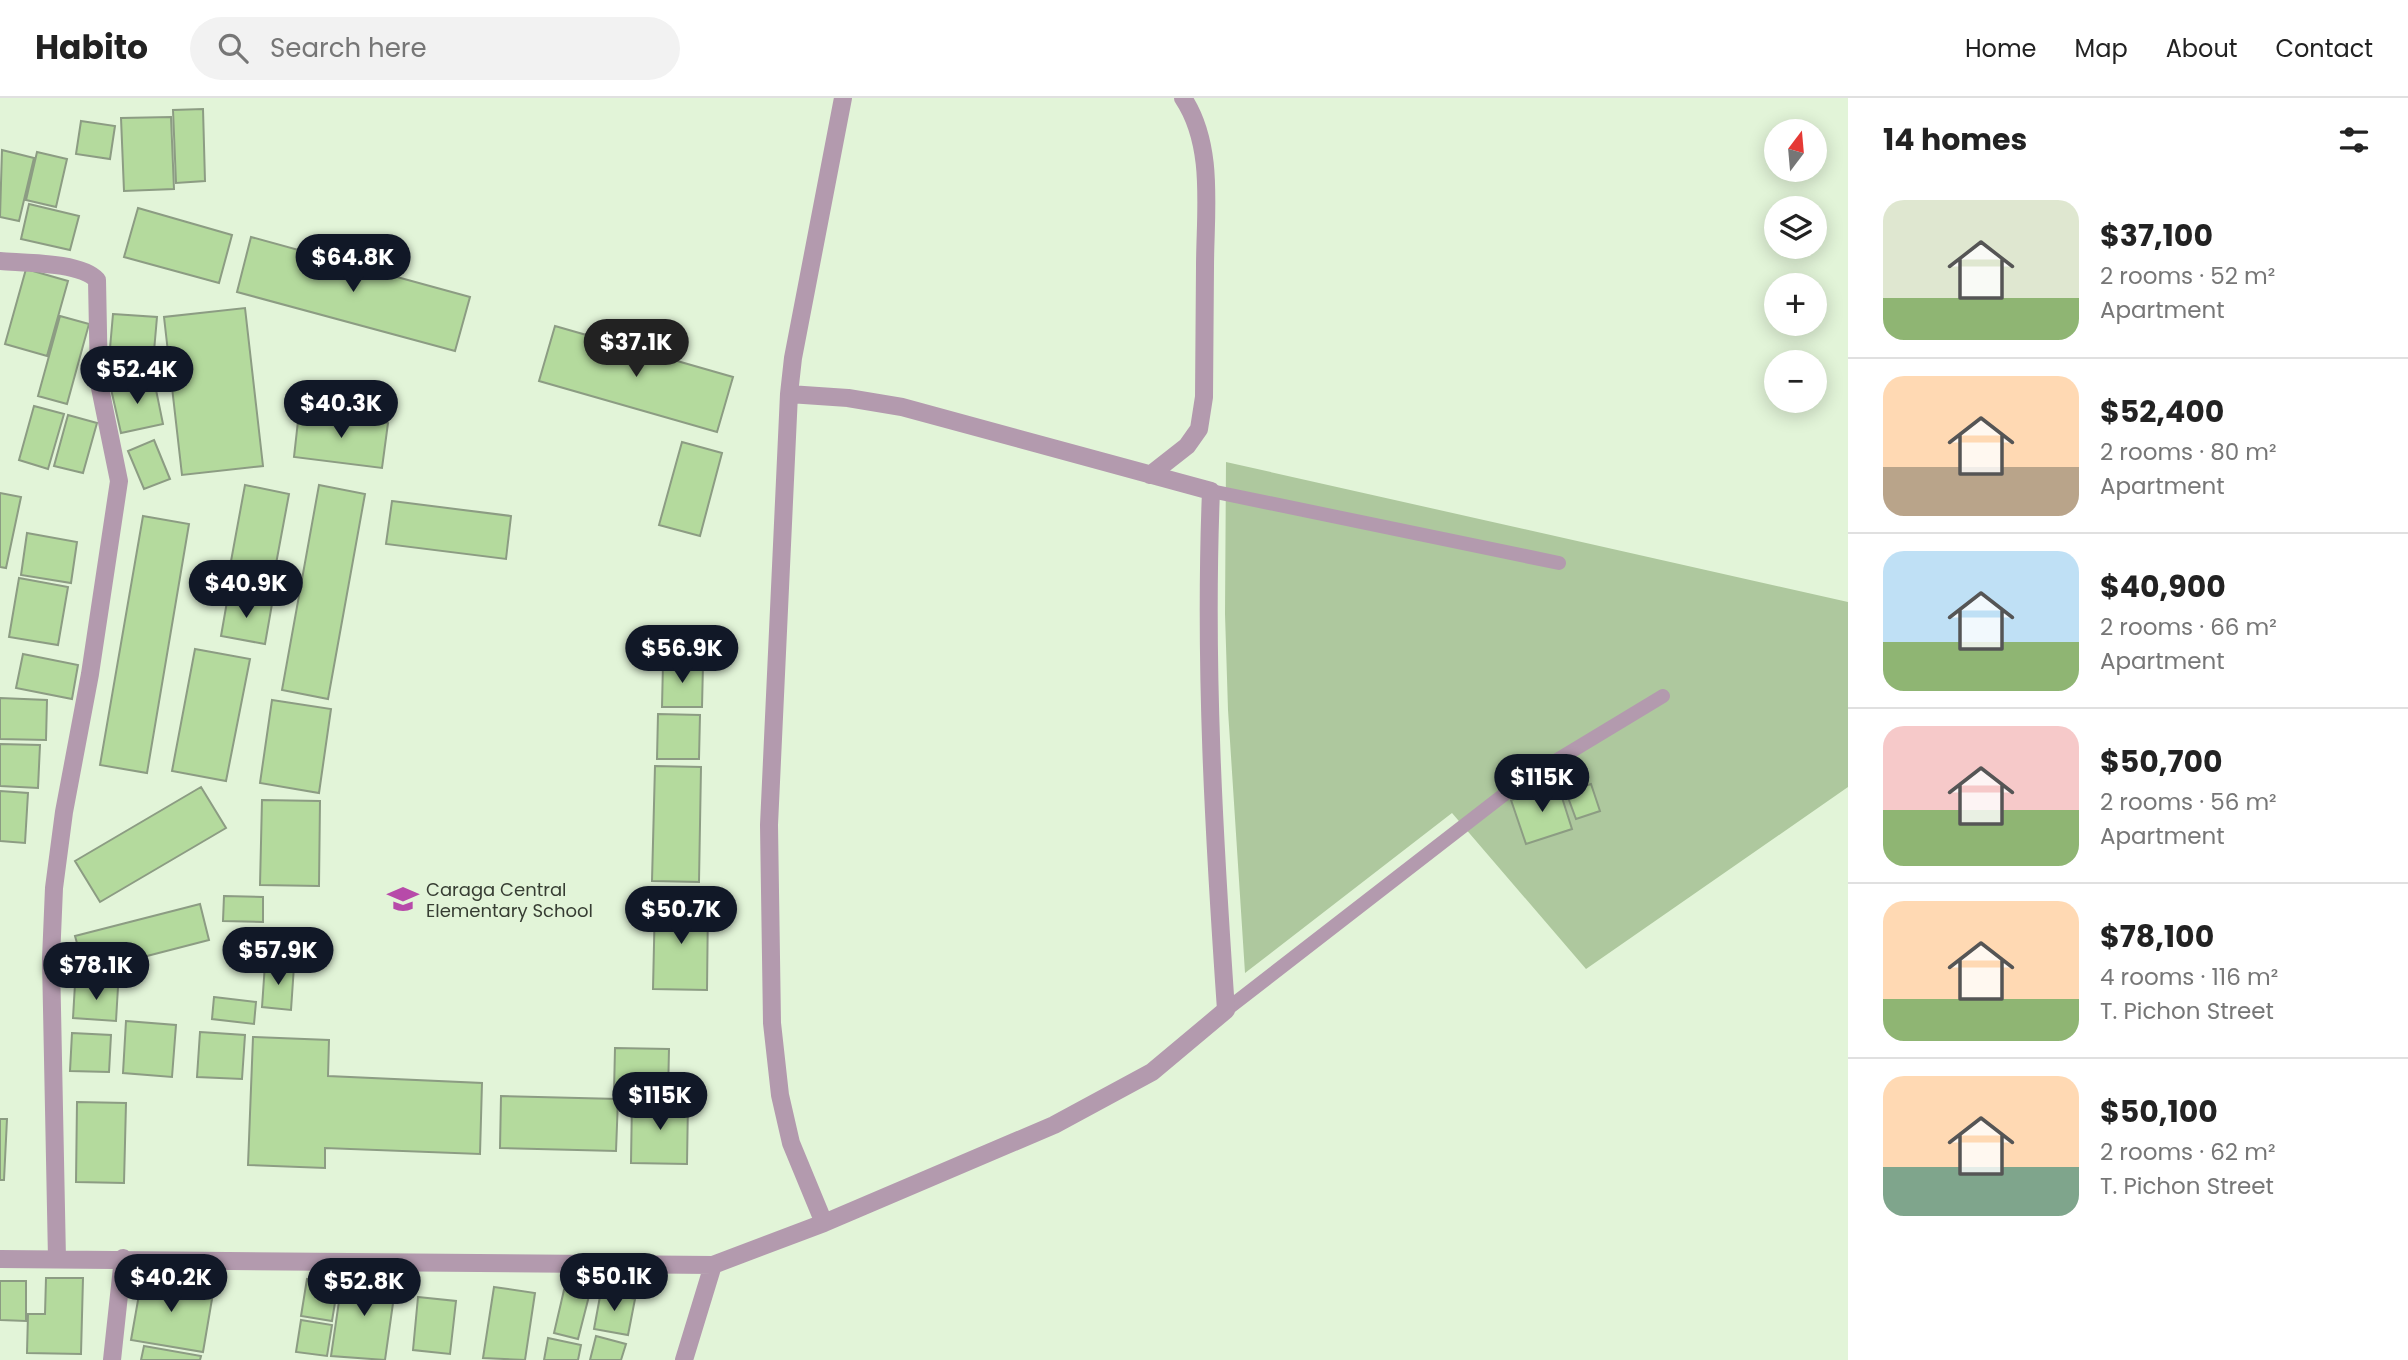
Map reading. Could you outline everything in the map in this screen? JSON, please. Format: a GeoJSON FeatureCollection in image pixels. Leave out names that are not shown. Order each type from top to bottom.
{"type":"FeatureCollection","features":[{"type":"Feature","properties":{"kind":"street"},"geometry":{"type":"LineString","coordinates":[[824,1223],[791,1143],[780,1096],[772,1023],[769,825],[789,394],[843,98]]}},
{"type":"Feature","properties":{"kind":"street"},"geometry":{"type":"LineString","coordinates":[[1150,475],[1187,446],[1199,429],[1204,397],[1205,176],[1194,114],[1183,98]]}},
{"type":"Feature","properties":{"kind":"street"},"geometry":{"type":"LineString","coordinates":[[0,261],[75,269],[91,273],[97,280],[99,383],[118,471],[92,661],[64,812],[54,888],[51,959],[57,1259]]}},
{"type":"Feature","properties":{"kind":"street"},"geometry":{"type":"LineString","coordinates":[[0,1259],[713,1265],[965,1165],[1066,1119],[1152,1072],[1226,1010],[1215,859],[1209,708],[1207,604],[1211,492],[902,407],[848,398],[789,394]]}},
{"type":"Feature","properties":{"kind":"street"},"geometry":{"type":"LineString","coordinates":[[112,1360],[123,1258]]}},
{"type":"Feature","properties":{"kind":"street"},"geometry":{"type":"LineString","coordinates":[[684,1360],[713,1265]]}},
{"type":"Feature","properties":{"kind":"lane"},"geometry":{"type":"LineString","coordinates":[[1211,492],[1559,563]]}},
{"type":"Feature","properties":{"kind":"lane"},"geometry":{"type":"LineString","coordinates":[[1226,1010],[1519,783],[1662,696]]}},
{"type":"Feature","properties":{"kind":"green space"},"geometry":{"type":"Polygon","coordinates":[[[1226,462],[1848,602],[1848,787],[1586,969],[1452,813],[1245,973],[1228,710],[1225,614],[1226,462]]]}},
{"type":"Feature","properties":{"kind":"building"},"geometry":{"type":"Polygon","coordinates":[[[203,109],[205,181],[176,183],[173,110],[203,109]]]}},
{"type":"Feature","properties":{"kind":"building"},"geometry":{"type":"Polygon","coordinates":[[[171,117],[174,189],[124,191],[121,118],[171,117]]]}},
{"type":"Feature","properties":{"kind":"building"},"geometry":{"type":"Polygon","coordinates":[[[81,121],[115,126],[110,159],[76,154],[81,121]]]}},
{"type":"Feature","properties":{"kind":"building"},"geometry":{"type":"Polygon","coordinates":[[[2,150],[34,158],[19,221],[0,217],[2,150]]]}},
{"type":"Feature","properties":{"kind":"building"},"geometry":{"type":"Polygon","coordinates":[[[37,152],[67,159],[56,207],[26,200],[37,152]]]}},
{"type":"Feature","properties":{"kind":"building"},"geometry":{"type":"Polygon","coordinates":[[[29,204],[79,216],[70,250],[21,239],[29,204]]]}},
{"type":"Feature","properties":{"kind":"building"},"geometry":{"type":"Polygon","coordinates":[[[138,208],[232,235],[219,283],[124,257],[138,208]]]}},
{"type":"Feature","properties":{"kind":"building"},"geometry":{"type":"Polygon","coordinates":[[[251,237],[470,297],[455,351],[237,292],[251,237]]]}},
{"type":"Feature","properties":{"kind":"building"},"geometry":{"type":"Polygon","coordinates":[[[26,269],[68,281],[47,356],[5,344],[26,269]]]}},
{"type":"Feature","properties":{"kind":"building"},"geometry":{"type":"Polygon","coordinates":[[[245,308],[263,466],[182,475],[164,317],[245,308]]]}},
{"type":"Feature","properties":{"kind":"building"},"geometry":{"type":"Polygon","coordinates":[[[113,314],[157,317],[152,374],[108,371],[113,314]]]}},
{"type":"Feature","properties":{"kind":"building"},"geometry":{"type":"Polygon","coordinates":[[[60,316],[89,324],[67,404],[38,396],[60,316]]]}},
{"type":"Feature","properties":{"kind":"building"},"geometry":{"type":"Polygon","coordinates":[[[555,326],[733,377],[717,432],[539,381],[555,326]]]}},
{"type":"Feature","properties":{"kind":"building"},"geometry":{"type":"Polygon","coordinates":[[[154,380],[163,424],[121,433],[111,389],[154,380]]]}},
{"type":"Feature","properties":{"kind":"building"},"geometry":{"type":"Polygon","coordinates":[[[34,406],[64,414],[48,469],[19,460],[34,406]]]}},
{"type":"Feature","properties":{"kind":"building"},"geometry":{"type":"Polygon","coordinates":[[[299,412],[388,423],[382,468],[294,457],[299,412]]]}},
{"type":"Feature","properties":{"kind":"building"},"geometry":{"type":"Polygon","coordinates":[[[68,415],[97,423],[83,473],[54,466],[68,415]]]}},
{"type":"Feature","properties":{"kind":"building"},"geometry":{"type":"Polygon","coordinates":[[[154,440],[170,479],[144,489],[128,451],[154,440]]]}},
{"type":"Feature","properties":{"kind":"building"},"geometry":{"type":"Polygon","coordinates":[[[682,442],[722,453],[700,536],[659,525],[682,442]]]}},
{"type":"Feature","properties":{"kind":"building"},"geometry":{"type":"Polygon","coordinates":[[[245,485],[289,494],[273,580],[229,572],[245,485]]]}},
{"type":"Feature","properties":{"kind":"building"},"geometry":{"type":"Polygon","coordinates":[[[319,485],[365,494],[328,699],[282,690],[319,485]]]}},
{"type":"Feature","properties":{"kind":"building"},"geometry":{"type":"Polygon","coordinates":[[[0,493],[21,497],[6,568],[0,567],[0,493]]]}},
{"type":"Feature","properties":{"kind":"building"},"geometry":{"type":"Polygon","coordinates":[[[392,501],[511,516],[506,559],[386,544],[392,501]]]}},
{"type":"Feature","properties":{"kind":"building"},"geometry":{"type":"Polygon","coordinates":[[[143,516],[189,524],[147,773],[100,765],[143,516]]]}},
{"type":"Feature","properties":{"kind":"building"},"geometry":{"type":"Polygon","coordinates":[[[27,533],[77,542],[71,583],[21,575],[27,533]]]}},
{"type":"Feature","properties":{"kind":"building"},"geometry":{"type":"Polygon","coordinates":[[[19,578],[68,587],[58,645],[9,637],[19,578]]]}},
{"type":"Feature","properties":{"kind":"building"},"geometry":{"type":"Polygon","coordinates":[[[228,596],[272,604],[265,644],[221,636],[228,596]]]}},
{"type":"Feature","properties":{"kind":"building"},"geometry":{"type":"Polygon","coordinates":[[[195,649],[250,659],[226,781],[172,771],[195,649]]]}},
{"type":"Feature","properties":{"kind":"building"},"geometry":{"type":"Polygon","coordinates":[[[23,654],[78,665],[72,699],[16,688],[23,654]]]}},
{"type":"Feature","properties":{"kind":"building"},"geometry":{"type":"Polygon","coordinates":[[[663,663],[703,664],[702,707],[662,707],[663,663]]]}},
{"type":"Feature","properties":{"kind":"building"},"geometry":{"type":"Polygon","coordinates":[[[0,698],[47,700],[46,740],[0,739],[0,698]]]}},
{"type":"Feature","properties":{"kind":"building"},"geometry":{"type":"Polygon","coordinates":[[[272,700],[331,709],[319,793],[260,783],[272,700]]]}},
{"type":"Feature","properties":{"kind":"building"},"geometry":{"type":"Polygon","coordinates":[[[658,714],[700,715],[699,759],[657,759],[658,714]]]}},
{"type":"Feature","properties":{"kind":"building"},"geometry":{"type":"Polygon","coordinates":[[[0,744],[40,745],[38,788],[0,786],[0,744]]]}},
{"type":"Feature","properties":{"kind":"building"},"geometry":{"type":"Polygon","coordinates":[[[655,766],[701,767],[699,882],[652,881],[655,766]]]}},
{"type":"Feature","properties":{"kind":"building"},"geometry":{"type":"Polygon","coordinates":[[[1591,784],[1600,811],[1576,819],[1566,792],[1591,784]]]}},
{"type":"Feature","properties":{"kind":"building"},"geometry":{"type":"Polygon","coordinates":[[[1558,785],[1572,829],[1526,844],[1511,800],[1558,785]]]}},
{"type":"Feature","properties":{"kind":"building"},"geometry":{"type":"Polygon","coordinates":[[[201,787],[226,828],[100,902],[75,861],[201,787]]]}},
{"type":"Feature","properties":{"kind":"building"},"geometry":{"type":"Polygon","coordinates":[[[0,791],[28,793],[25,843],[0,841],[0,791]]]}},
{"type":"Feature","properties":{"kind":"building"},"geometry":{"type":"Polygon","coordinates":[[[262,800],[320,801],[319,886],[260,885],[262,800]]]}},
{"type":"Feature","properties":{"kind":"building"},"geometry":{"type":"Polygon","coordinates":[[[224,896],[263,897],[263,922],[223,921],[224,896]]]}},
{"type":"Feature","properties":{"kind":"building"},"geometry":{"type":"Polygon","coordinates":[[[655,901],[708,902],[707,990],[653,989],[655,901]]]}},
{"type":"Feature","properties":{"kind":"building"},"geometry":{"type":"Polygon","coordinates":[[[200,904],[209,940],[85,972],[75,936],[200,904]]]}},
{"type":"Feature","properties":{"kind":"building"},"geometry":{"type":"Polygon","coordinates":[[[265,964],[294,966],[291,1010],[262,1007],[265,964]]]}},
{"type":"Feature","properties":{"kind":"building"},"geometry":{"type":"Polygon","coordinates":[[[75,984],[118,987],[116,1021],[73,1018],[75,984]]]}},
{"type":"Feature","properties":{"kind":"building"},"geometry":{"type":"Polygon","coordinates":[[[214,997],[256,1002],[254,1024],[212,1019],[214,997]]]}},
{"type":"Feature","properties":{"kind":"building"},"geometry":{"type":"Polygon","coordinates":[[[126,1021],[176,1025],[172,1077],[123,1073],[126,1021]]]}},
{"type":"Feature","properties":{"kind":"building"},"geometry":{"type":"Polygon","coordinates":[[[200,1032],[245,1035],[242,1079],[197,1077],[200,1032]]]}},
{"type":"Feature","properties":{"kind":"building"},"geometry":{"type":"Polygon","coordinates":[[[72,1033],[111,1035],[109,1072],[70,1071],[72,1033]]]}},
{"type":"Feature","properties":{"kind":"building"},"geometry":{"type":"Polygon","coordinates":[[[253,1037],[329,1040],[328,1076],[482,1083],[480,1154],[325,1148],[325,1168],[248,1165],[253,1037]]]}},
{"type":"Feature","properties":{"kind":"building"},"geometry":{"type":"Polygon","coordinates":[[[615,1048],[669,1049],[668,1095],[614,1093],[615,1048]]]}},
{"type":"Feature","properties":{"kind":"building"},"geometry":{"type":"Polygon","coordinates":[[[501,1096],[618,1099],[616,1151],[500,1148],[501,1096]]]}},
{"type":"Feature","properties":{"kind":"building"},"geometry":{"type":"Polygon","coordinates":[[[632,1100],[688,1101],[687,1164],[631,1163],[632,1100]]]}},
{"type":"Feature","properties":{"kind":"building"},"geometry":{"type":"Polygon","coordinates":[[[77,1102],[126,1103],[124,1183],[76,1182],[77,1102]]]}},
{"type":"Feature","properties":{"kind":"building"},"geometry":{"type":"Polygon","coordinates":[[[0,1119],[7,1119],[4,1180],[0,1180],[0,1119]]]}},
{"type":"Feature","properties":{"kind":"building"},"geometry":{"type":"Polygon","coordinates":[[[143,1272],[177,1278],[175,1285],[200,1290],[198,1297],[212,1299],[203,1352],[131,1340],[143,1272]]]}},
{"type":"Feature","properties":{"kind":"building"},"geometry":{"type":"Polygon","coordinates":[[[343,1274],[396,1282],[385,1360],[331,1356],[343,1274]]]}},
{"type":"Feature","properties":{"kind":"building"},"geometry":{"type":"Polygon","coordinates":[[[46,1278],[83,1278],[81,1354],[27,1353],[28,1314],[45,1314],[46,1278]]]}},
{"type":"Feature","properties":{"kind":"building"},"geometry":{"type":"Polygon","coordinates":[[[307,1279],[338,1284],[332,1321],[301,1316],[307,1279]]]}},
{"type":"Feature","properties":{"kind":"building"},"geometry":{"type":"Polygon","coordinates":[[[0,1281],[26,1281],[26,1321],[0,1320],[0,1281]]]}},
{"type":"Feature","properties":{"kind":"building"},"geometry":{"type":"Polygon","coordinates":[[[494,1287],[535,1293],[525,1360],[483,1358],[494,1287]]]}},
{"type":"Feature","properties":{"kind":"building"},"geometry":{"type":"Polygon","coordinates":[[[564,1290],[589,1296],[578,1339],[554,1333],[564,1290]]]}},
{"type":"Feature","properties":{"kind":"building"},"geometry":{"type":"Polygon","coordinates":[[[601,1291],[635,1299],[628,1335],[594,1329],[601,1291]]]}},
{"type":"Feature","properties":{"kind":"building"},"geometry":{"type":"Polygon","coordinates":[[[418,1297],[456,1301],[450,1354],[413,1350],[418,1297]]]}},
{"type":"Feature","properties":{"kind":"building"},"geometry":{"type":"Polygon","coordinates":[[[301,1320],[332,1325],[327,1356],[296,1352],[301,1320]]]}},
{"type":"Feature","properties":{"kind":"building"},"geometry":{"type":"Polygon","coordinates":[[[596,1336],[626,1344],[621,1360],[590,1360],[596,1336]]]}},
{"type":"Feature","properties":{"kind":"building"},"geometry":{"type":"Polygon","coordinates":[[[548,1338],[581,1345],[578,1360],[544,1360],[548,1338]]]}},
{"type":"Feature","properties":{"kind":"building"},"geometry":{"type":"Polygon","coordinates":[[[144,1346],[201,1356],[200,1360],[141,1360],[144,1346]]]}},
{"type":"Feature","properties":{"kind":"place","name":"Caraga Central Elementary School"},"geometry":{"type":"Point","coordinates":[403,899]}}]}
